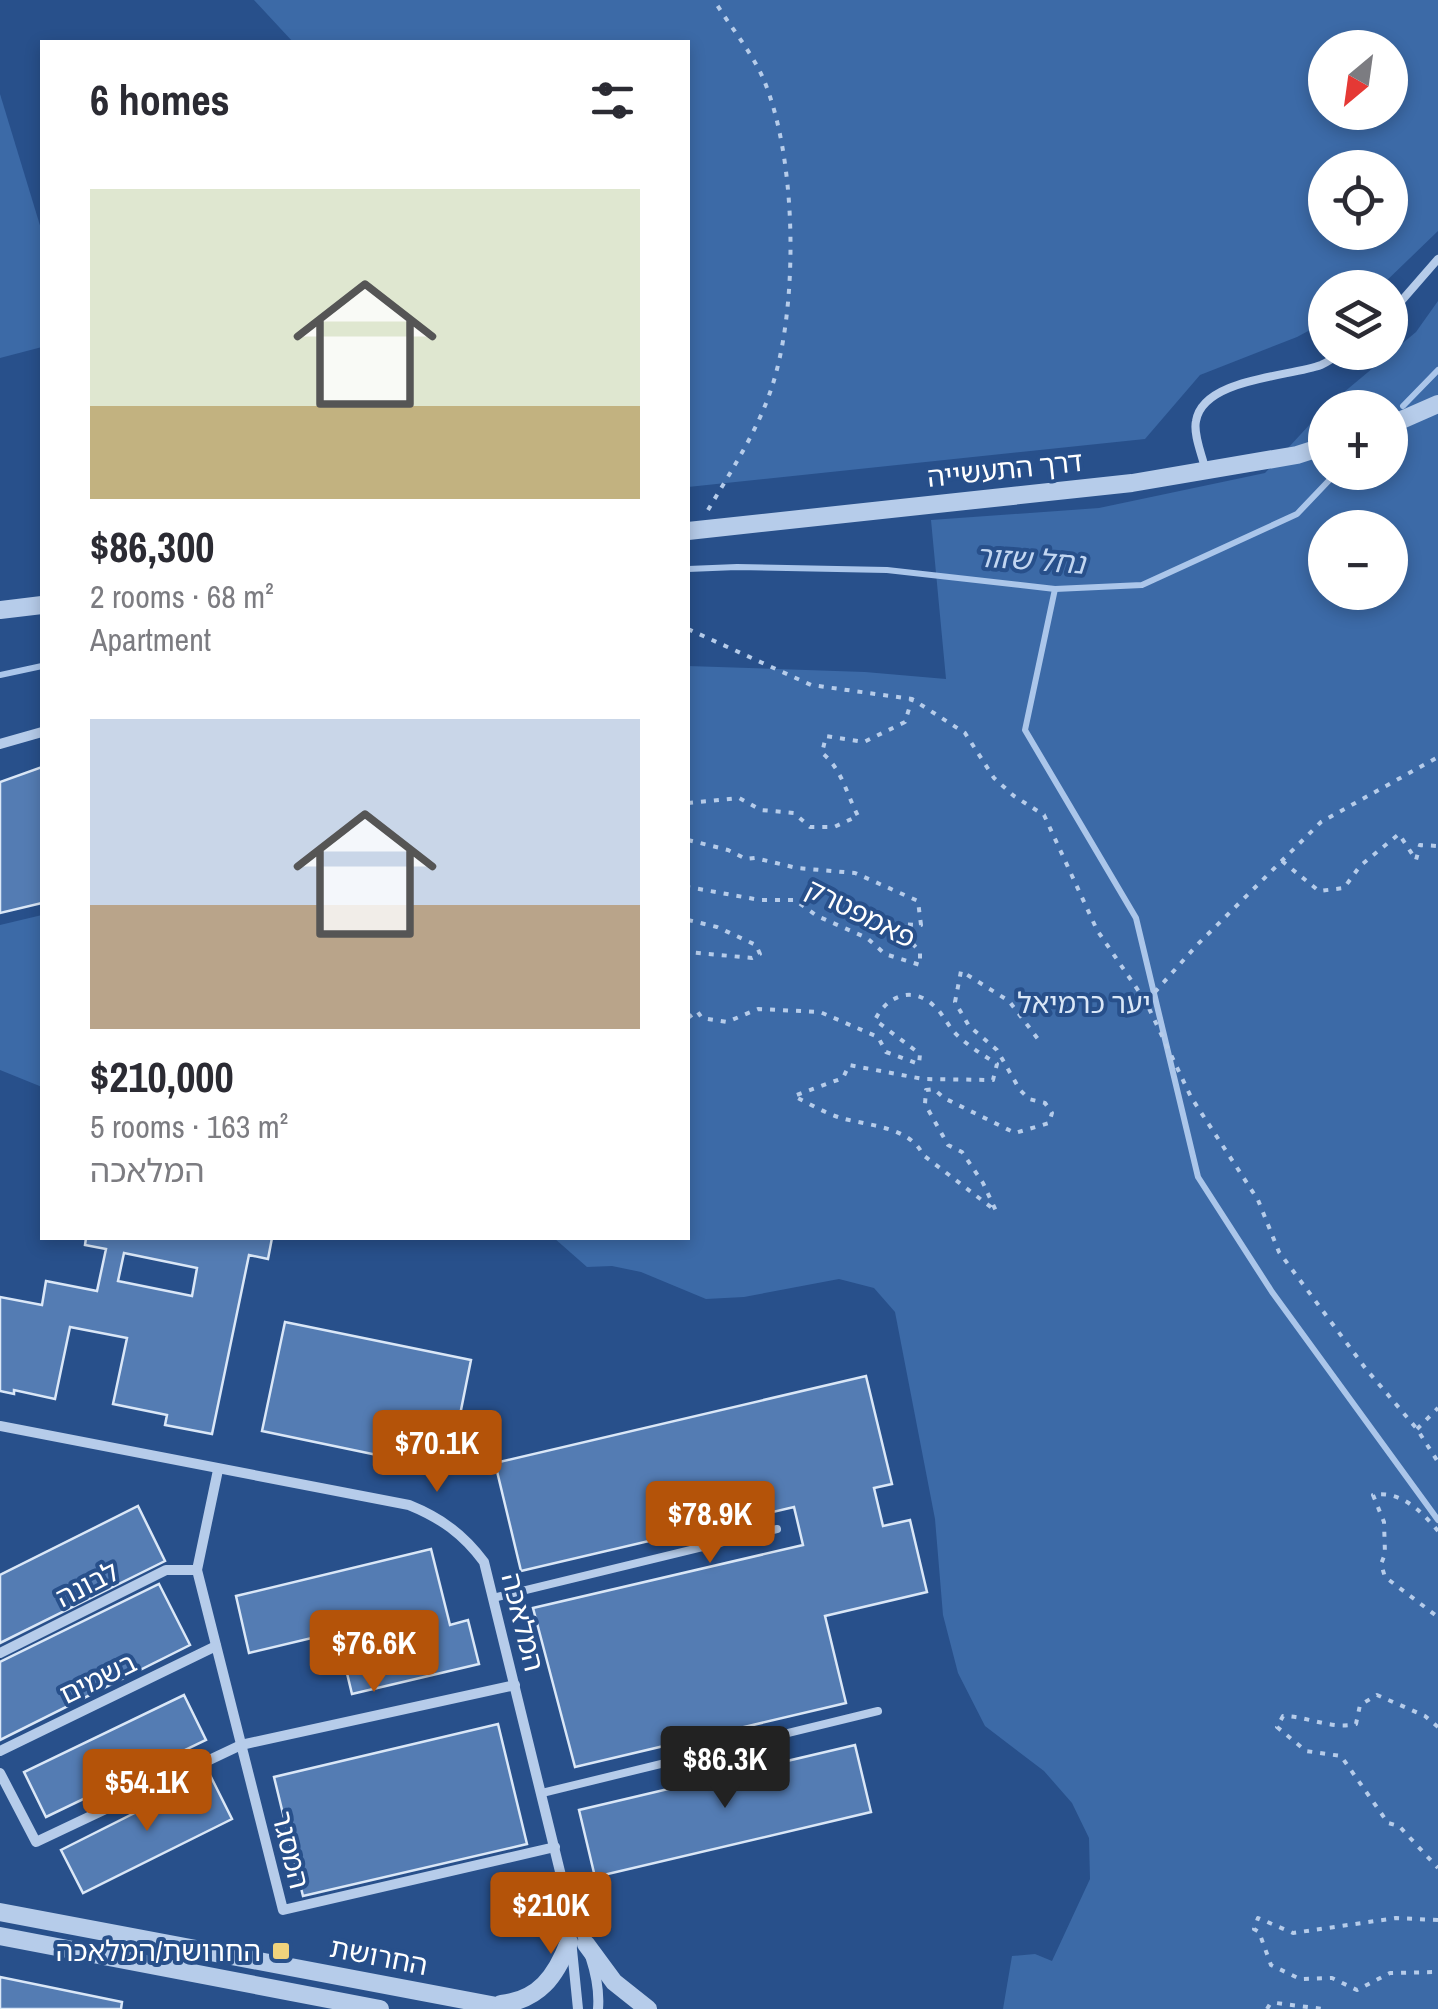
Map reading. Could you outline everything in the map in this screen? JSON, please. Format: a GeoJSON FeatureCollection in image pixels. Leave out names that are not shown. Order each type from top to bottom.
{"type":"FeatureCollection","features":[{"type":"Feature","properties":{"kind":"street"},"geometry":{"type":"LineString","coordinates":[[1408,417],[1438,404]]}},
{"type":"Feature","properties":{"kind":"street","name":"דרך התעשייה"},"geometry":{"type":"LineString","coordinates":[[692,531],[1206,472],[1308,451]]}},
{"type":"Feature","properties":{"kind":"street"},"geometry":{"type":"LineString","coordinates":[[0,610],[40,605]]}},
{"type":"Feature","properties":{"kind":"street"},"geometry":{"type":"LineString","coordinates":[[0,744],[40,733]]}},
{"type":"Feature","properties":{"kind":"street","name":"המלאכה"},"geometry":{"type":"LineString","coordinates":[[0,1426],[409,1505],[433,1515],[470,1543],[484,1562],[578,1943],[599,1997],[598,2009]]}},
{"type":"Feature","properties":{"kind":"street","name":"המסגר"},"geometry":{"type":"LineString","coordinates":[[218,1470],[198,1570],[283,1910],[554,1847]]}},
{"type":"Feature","properties":{"kind":"street","name":"לבונה"},"geometry":{"type":"LineString","coordinates":[[0,1653],[166,1570],[198,1570]]}},
{"type":"Feature","properties":{"kind":"street","name":"בשמים"},"geometry":{"type":"LineString","coordinates":[[0,1751],[216,1646]]}},
{"type":"Feature","properties":{"kind":"street"},"geometry":{"type":"LineString","coordinates":[[0,1773],[36,1842],[241,1745],[515,1684]]}},
{"type":"Feature","properties":{"kind":"street","name":"המלאכה"},"geometry":{"type":"LineString","coordinates":[[567,1900],[578,1943],[578,2009]]}},
{"type":"Feature","properties":{"kind":"street","name":"החרושת"},"geometry":{"type":"LineString","coordinates":[[0,1912],[512,2009]]}},
{"type":"Feature","properties":{"kind":"street","name":"החרושת"},"geometry":{"type":"LineString","coordinates":[[0,1936],[380,2009]]}},
{"type":"Feature","properties":{"kind":"street"},"geometry":{"type":"LineString","coordinates":[[489,2005],[538,1992],[578,1943],[614,1982],[648,2009]]}},
{"type":"Feature","properties":{"kind":"lane"},"geometry":{"type":"LineString","coordinates":[[1408,293],[1438,259]]}},
{"type":"Feature","properties":{"kind":"lane"},"geometry":{"type":"LineString","coordinates":[[1206,472],[1195,422],[1203,406],[1243,382],[1308,367]]}},
{"type":"Feature","properties":{"kind":"lane"},"geometry":{"type":"LineString","coordinates":[[493,1598],[777,1528]]}},
{"type":"Feature","properties":{"kind":"lane"},"geometry":{"type":"LineString","coordinates":[[542,1793],[878,1711]]}},
{"type":"Feature","properties":{"kind":"path"},"geometry":{"type":"LineString","coordinates":[[692,531],[755,430],[776,372],[790,282],[785,155],[763,77],[714,0]]}},
{"type":"Feature","properties":{"kind":"path"},"geometry":{"type":"LineString","coordinates":[[690,629],[811,684],[912,699],[965,733],[994,778],[1044,815],[1097,930],[1146,1002],[1191,1097],[1258,1200],[1279,1252],[1366,1369],[1417,1428],[1438,1462]]}},
{"type":"Feature","properties":{"kind":"path"},"geometry":{"type":"LineString","coordinates":[[690,803],[740,798],[761,810],[794,813],[810,827],[834,827],[858,816],[838,768],[822,753],[826,736],[864,742],[905,722],[912,699]]}},
{"type":"Feature","properties":{"kind":"path"},"geometry":{"type":"LineString","coordinates":[[1146,1002],[1320,822],[1438,757]]}},
{"type":"Feature","properties":{"kind":"path"},"geometry":{"type":"LineString","coordinates":[[1282,861],[1319,891],[1344,888],[1360,866],[1399,834],[1416,860],[1420,845],[1438,846]]}},
{"type":"Feature","properties":{"kind":"path","name":"פאמפטרק"},"geometry":{"type":"LineString","coordinates":[[690,840],[746,859],[855,873],[918,901],[921,925],[898,926],[920,952],[920,965],[885,954],[867,938],[817,916],[795,900],[760,900],[690,886]]}},
{"type":"Feature","properties":{"kind":"path"},"geometry":{"type":"LineString","coordinates":[[690,920],[717,927],[756,945],[760,954],[752,958],[690,952]]}},
{"type":"Feature","properties":{"kind":"path","name":"פאמפטרק"},"geometry":{"type":"LineString","coordinates":[[690,1016],[697,1011],[702,1018],[727,1022],[758,1009],[820,1012],[878,1037],[886,1052],[918,1064],[920,1054],[874,1020],[883,1003],[898,996],[921,998],[932,1004],[954,1033],[997,1064],[993,1080],[923,1079],[849,1065],[843,1078],[794,1096],[836,1117],[886,1127],[919,1147],[923,1156],[996,1210],[962,1152],[948,1145],[925,1104],[926,1090],[934,1089],[944,1098],[1014,1133],[1049,1124],[1052,1113],[1045,1103],[1020,1090],[997,1050],[969,1026],[954,1002],[962,971],[1009,1000],[1038,1039]]}},
{"type":"Feature","properties":{"kind":"path"},"geometry":{"type":"LineString","coordinates":[[1417,1428],[1438,1408]]}},
{"type":"Feature","properties":{"kind":"path"},"geometry":{"type":"LineString","coordinates":[[1438,1531],[1420,1509],[1386,1494],[1374,1495],[1384,1522],[1382,1564],[1386,1577],[1438,1616]]}},
{"type":"Feature","properties":{"kind":"path"},"geometry":{"type":"LineString","coordinates":[[1438,1727],[1424,1716],[1377,1696],[1360,1705],[1356,1724],[1345,1727],[1283,1716],[1277,1727],[1306,1751],[1341,1756],[1388,1823],[1399,1826],[1438,1868]]}},
{"type":"Feature","properties":{"kind":"path"},"geometry":{"type":"LineString","coordinates":[[1438,1920],[1396,1918],[1293,1933],[1258,1918],[1254,1929],[1259,1932],[1271,1965],[1300,1979],[1332,1978],[1357,1990],[1390,1974],[1438,1972]]}},
{"type":"Feature","properties":{"kind":"path"},"geometry":{"type":"LineString","coordinates":[[1267,2009],[1276,2003],[1323,2009]]}},
{"type":"Feature","properties":{"kind":"green space"},"geometry":{"type":"Polygon","coordinates":[[[254,0],[1438,0],[1438,231],[1398,270],[1308,270],[1308,331],[1200,375],[1145,439],[690,487],[690,40],[291,40],[254,0]]]}},
{"type":"Feature","properties":{"kind":"green space"},"geometry":{"type":"Polygon","coordinates":[[[0,94],[40,225],[40,348],[0,358],[0,94]]]}},
{"type":"Feature","properties":{"kind":"green space","name":"יער כרמיאל"},"geometry":{"type":"Polygon","coordinates":[[[1438,301],[1438,2009],[1003,2009],[1012,1956],[1035,1954],[1052,1961],[1090,1879],[1089,1838],[1072,1803],[1044,1771],[985,1726],[958,1673],[943,1615],[935,1519],[895,1312],[874,1288],[839,1279],[744,1297],[706,1299],[641,1272],[612,1266],[587,1267],[556,1240],[690,1240],[690,666],[946,679],[931,520],[1099,508],[1265,473],[1308,426],[1308,490],[1408,490],[1408,390],[1347,390],[1370,370],[1408,370],[1408,339],[1438,301]]]}},
{"type":"Feature","properties":{"kind":"green space"},"geometry":{"type":"Polygon","coordinates":[[[40,915],[40,1086],[0,1070],[0,925],[40,915]]]}},
{"type":"Feature","properties":{"kind":"building"},"geometry":{"type":"Polygon","coordinates":[[[40,768],[40,903],[0,913],[0,782],[40,768]]]}},
{"type":"Feature","properties":{"kind":"building"},"geometry":{"type":"Polygon","coordinates":[[[86,1240],[272,1240],[268,1259],[249,1255],[212,1434],[165,1425],[167,1415],[113,1404],[127,1338],[70,1327],[55,1399],[14,1390],[14,1394],[0,1391],[0,1297],[42,1305],[46,1281],[97,1291],[106,1249],[85,1245],[86,1240]],[[124,1253],[118,1281],[192,1296],[197,1268],[124,1253]]]}},
{"type":"Feature","properties":{"kind":"building"},"geometry":{"type":"Polygon","coordinates":[[[285,1322],[471,1360],[449,1470],[262,1431],[285,1322]]]}},
{"type":"Feature","properties":{"kind":"building"},"geometry":{"type":"Polygon","coordinates":[[[866,1376],[892,1484],[874,1488],[883,1526],[910,1520],[927,1592],[825,1616],[846,1703],[575,1767],[533,1608],[803,1545],[794,1507],[521,1571],[495,1463],[866,1376]]]}},
{"type":"Feature","properties":{"kind":"building"},"geometry":{"type":"Polygon","coordinates":[[[138,1506],[165,1561],[0,1643],[0,1575],[138,1506]]]}},
{"type":"Feature","properties":{"kind":"building"},"geometry":{"type":"Polygon","coordinates":[[[431,1549],[450,1625],[468,1620],[479,1664],[352,1694],[337,1632],[249,1653],[236,1596],[431,1549]]]}},
{"type":"Feature","properties":{"kind":"building"},"geometry":{"type":"Polygon","coordinates":[[[159,1584],[190,1645],[0,1740],[0,1662],[159,1584]]]}},
{"type":"Feature","properties":{"kind":"building"},"geometry":{"type":"Polygon","coordinates":[[[184,1695],[206,1740],[46,1817],[24,1772],[184,1695]]]}},
{"type":"Feature","properties":{"kind":"building"},"geometry":{"type":"Polygon","coordinates":[[[498,1724],[527,1844],[303,1896],[274,1777],[498,1724]]]}},
{"type":"Feature","properties":{"kind":"building"},"geometry":{"type":"Polygon","coordinates":[[[855,1745],[871,1812],[595,1877],[579,1810],[855,1745]]]}},
{"type":"Feature","properties":{"kind":"building"},"geometry":{"type":"Polygon","coordinates":[[[210,1775],[232,1819],[83,1893],[61,1850],[210,1775]]]}},
{"type":"Feature","properties":{"kind":"building"},"geometry":{"type":"Polygon","coordinates":[[[0,1977],[122,2002],[121,2009],[0,2009],[0,1977]]]}},
{"type":"Feature","properties":{"kind":"waterway","name":"נחל שזור"},"geometry":{"type":"LineString","coordinates":[[1408,401],[1438,370]]}},
{"type":"Feature","properties":{"kind":"waterway","name":"נחל שזור"},"geometry":{"type":"LineString","coordinates":[[690,569],[887,570],[1055,589],[1142,585],[1297,514],[1320,490]]}},
{"type":"Feature","properties":{"kind":"waterway"},"geometry":{"type":"LineString","coordinates":[[1055,589],[1025,730],[1136,918],[1198,1177],[1272,1292],[1438,1520]]}},
{"type":"Feature","properties":{"kind":"waterway","name":"נחל שזור"},"geometry":{"type":"LineString","coordinates":[[0,675],[40,666]]}},
{"type":"Feature","properties":{"kind":"place","name":"החרושת/המלאכה"},"geometry":{"type":"Point","coordinates":[281,1951]}}]}
